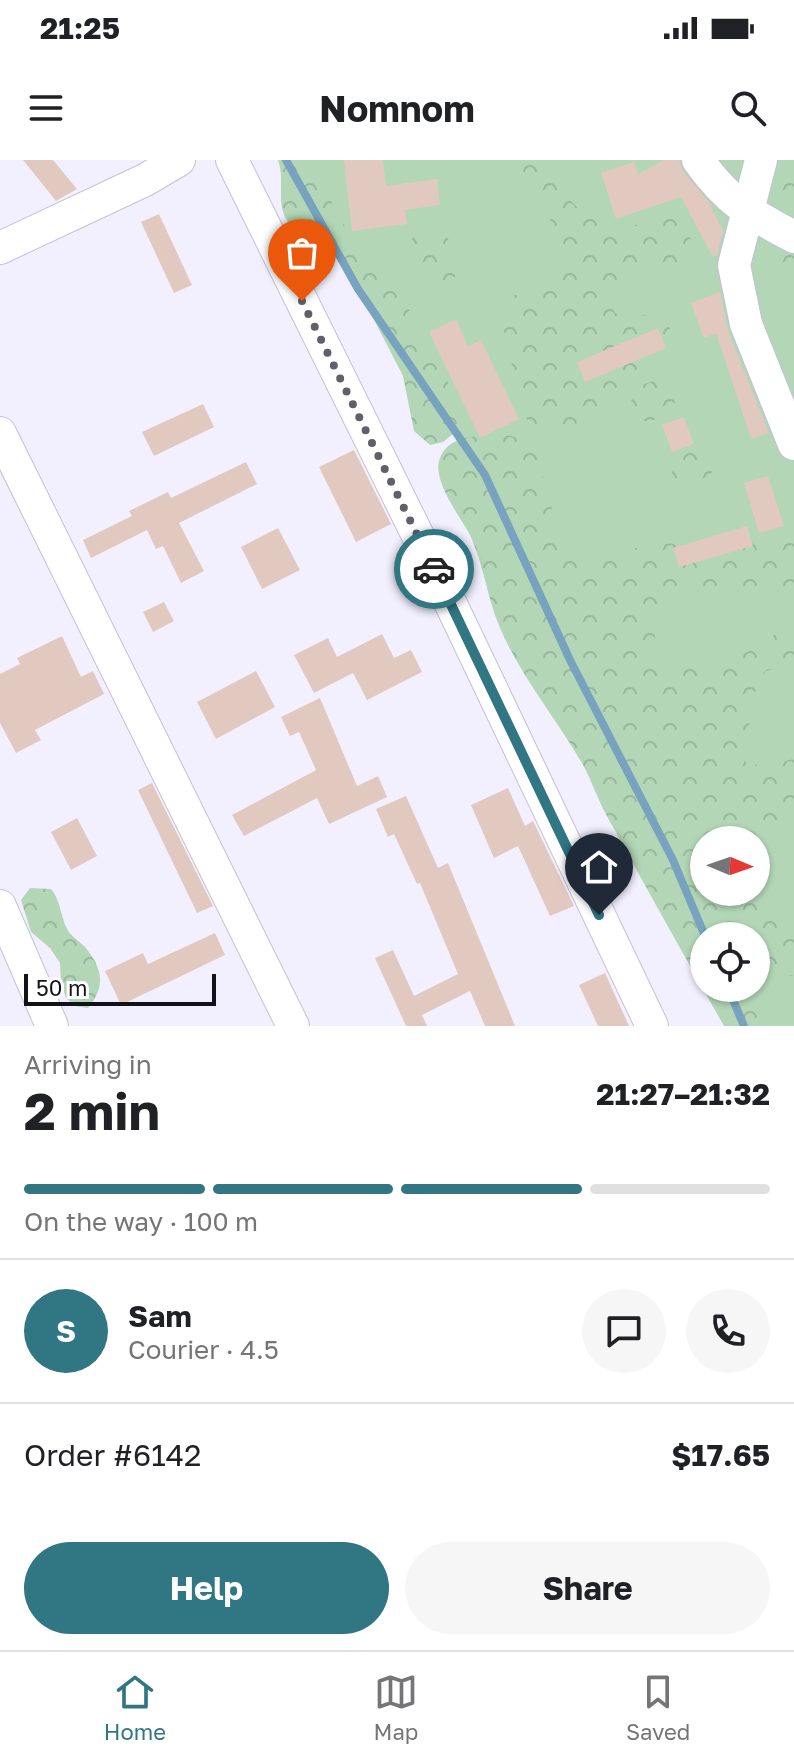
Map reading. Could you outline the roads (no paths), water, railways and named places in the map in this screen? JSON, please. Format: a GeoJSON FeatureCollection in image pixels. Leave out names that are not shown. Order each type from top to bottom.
{"type":"FeatureCollection","features":[{"type":"Feature","properties":{"kind":"lane"},"geometry":{"type":"LineString","coordinates":[[0,248],[145,180],[179,160]]}},
{"type":"Feature","properties":{"kind":"lane"},"geometry":{"type":"LineString","coordinates":[[232,160],[428,556],[652,1026]]}},
{"type":"Feature","properties":{"kind":"lane"},"geometry":{"type":"LineString","coordinates":[[698,160],[718,187],[749,213],[794,237]]}},
{"type":"Feature","properties":{"kind":"lane"},"geometry":{"type":"LineString","coordinates":[[761,160],[734,265],[746,324],[794,444]]}},
{"type":"Feature","properties":{"kind":"lane"},"geometry":{"type":"LineString","coordinates":[[0,433],[293,1026]]}},
{"type":"Feature","properties":{"kind":"lane"},"geometry":{"type":"LineString","coordinates":[[0,906],[52,1026]]}},
{"type":"Feature","properties":{"kind":"waterway"},"geometry":{"type":"LineString","coordinates":[[286,160],[358,289],[485,475],[570,660],[673,860],[699,922]]}},
{"type":"Feature","properties":{"kind":"waterway"},"geometry":{"type":"LineString","coordinates":[[734,1002],[744,1026]]}}]}
